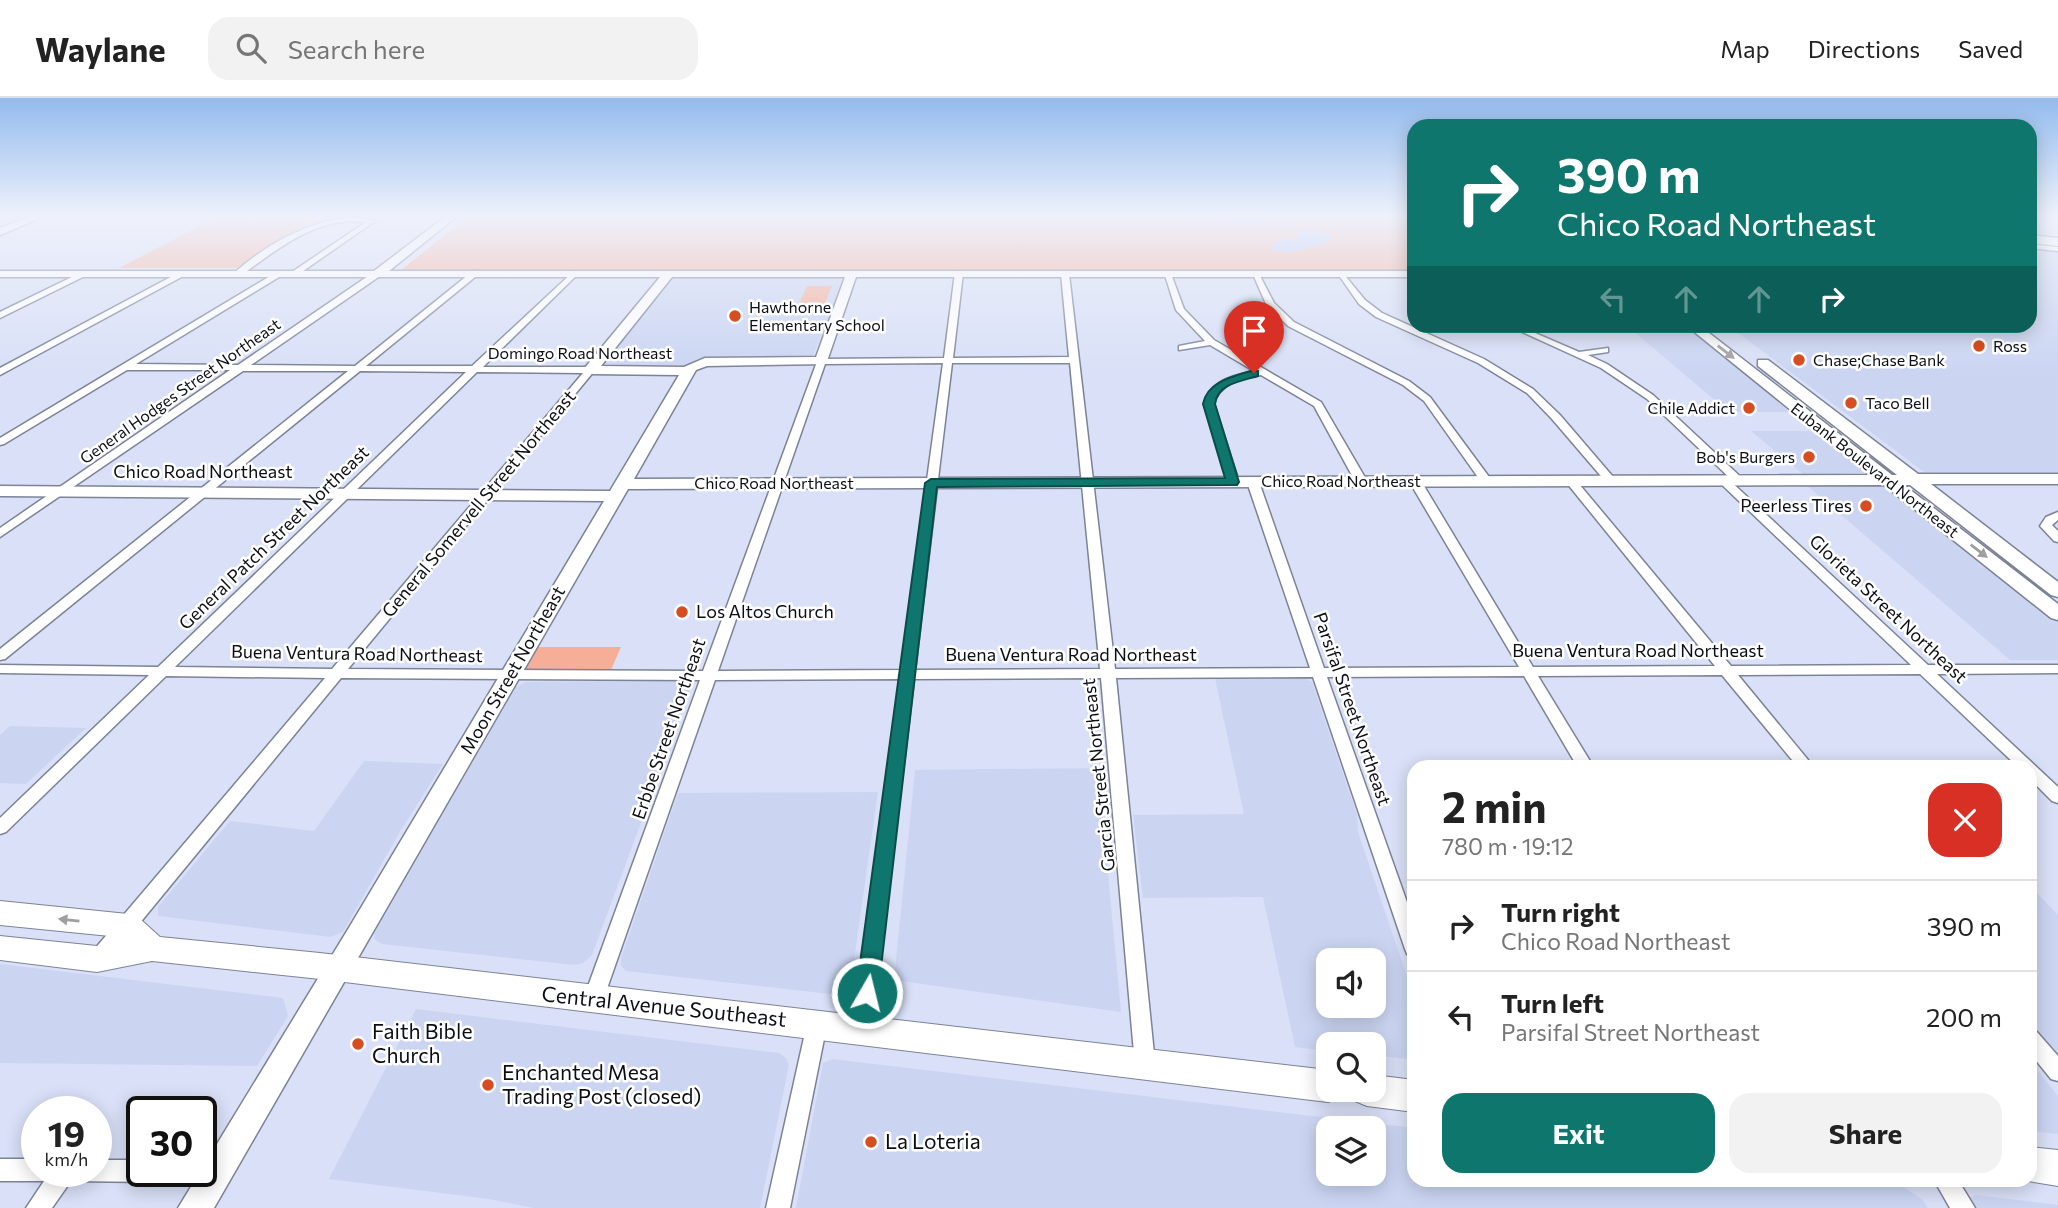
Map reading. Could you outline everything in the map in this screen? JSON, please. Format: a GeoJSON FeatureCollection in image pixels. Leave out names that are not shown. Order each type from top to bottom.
{"type":"FeatureCollection","features":[{"type":"Feature","properties":{"kind":"main road"},"geometry":{"type":"LineString","coordinates":[[0,913],[128,926],[152,949]]}},
{"type":"Feature","properties":{"kind":"main road","name":"Central Avenue Southeast"},"geometry":{"type":"LineString","coordinates":[[0,948],[97,960],[152,949],[862,1029],[1316,1085]]}},
{"type":"Feature","properties":{"kind":"main road"},"geometry":{"type":"LineString","coordinates":[[1386,1092],[1407,1095]]}},
{"type":"Feature","properties":{"kind":"main road"},"geometry":{"type":"LineString","coordinates":[[2037,1166],[2058,1168]]}},
{"type":"Feature","properties":{"kind":"street"},"geometry":{"type":"LineString","coordinates":[[237,274],[245,269]]}},
{"type":"Feature","properties":{"kind":"street"},"geometry":{"type":"LineString","coordinates":[[293,274],[301,269]]}},
{"type":"Feature","properties":{"kind":"street"},"geometry":{"type":"LineString","coordinates":[[377,274],[384,269]]}},
{"type":"Feature","properties":{"kind":"street"},"geometry":{"type":"LineString","coordinates":[[0,656],[476,273]]}},
{"type":"Feature","properties":{"kind":"street","name":"General Patch Street Northeast"},"geometry":{"type":"LineString","coordinates":[[0,828],[574,273]]}},
{"type":"Feature","properties":{"kind":"street","name":"General Somervell Street Northeast"},"geometry":{"type":"LineString","coordinates":[[97,960],[670,273]]}},
{"type":"Feature","properties":{"kind":"street","name":"Erbbe Street Northeast"},"geometry":{"type":"LineString","coordinates":[[593,1000],[852,273]]}},
{"type":"Feature","properties":{"kind":"street"},"geometry":{"type":"LineString","coordinates":[[862,1029],[959,273]]}},
{"type":"Feature","properties":{"kind":"street"},"geometry":{"type":"LineString","coordinates":[[0,274],[1407,274]]}},
{"type":"Feature","properties":{"kind":"street"},"geometry":{"type":"LineString","coordinates":[[0,315],[85,274]]}},
{"type":"Feature","properties":{"kind":"street"},"geometry":{"type":"LineString","coordinates":[[0,372],[5,366],[183,274]]}},
{"type":"Feature","properties":{"kind":"street"},"geometry":{"type":"LineString","coordinates":[[0,442],[280,274]]}},
{"type":"Feature","properties":{"kind":"street","name":"General Hodges Street Northeast"},"geometry":{"type":"LineString","coordinates":[[0,533],[377,274]]}},
{"type":"Feature","properties":{"kind":"street","name":"Garcia Street Northeast"},"geometry":{"type":"LineString","coordinates":[[1065,274],[1108,674],[1145,1064]]}},
{"type":"Feature","properties":{"kind":"street"},"geometry":{"type":"LineString","coordinates":[[1167,274],[1180,310],[1211,342],[1318,404],[1361,481]]}},
{"type":"Feature","properties":{"kind":"street"},"geometry":{"type":"LineString","coordinates":[[1255,274],[1270,304],[1291,324],[1417,391],[1434,407],[1486,481]]}},
{"type":"Feature","properties":{"kind":"street"},"geometry":{"type":"LineString","coordinates":[[1342,274],[1362,302],[1379,315],[1407,328]]}},
{"type":"Feature","properties":{"kind":"street"},"geometry":{"type":"LineString","coordinates":[[1419,333],[1487,364],[1530,391],[1610,480]]}},
{"type":"Feature","properties":{"kind":"street","name":"Glorieta Street Northeast"},"geometry":{"type":"LineString","coordinates":[[1532,333],[1580,354],[1650,397],[1731,480],[2020,760]]}},
{"type":"Feature","properties":{"kind":"street","name":"Eubank Boulevard Northeast"},"geometry":{"type":"LineString","coordinates":[[1702,333],[2058,614]]}},
{"type":"Feature","properties":{"kind":"street","name":"Eubank Boulevard Northeast"},"geometry":{"type":"LineString","coordinates":[[1724,333],[2058,591]]}},
{"type":"Feature","properties":{"kind":"street"},"geometry":{"type":"LineString","coordinates":[[1182,348],[1211,342]]}},
{"type":"Feature","properties":{"kind":"street"},"geometry":{"type":"LineString","coordinates":[[1580,354],[1605,350]]}},
{"type":"Feature","properties":{"kind":"street","name":"Domingo Road Northeast"},"geometry":{"type":"LineString","coordinates":[[124,368],[688,371],[694,364],[705,362],[1074,360]]}},
{"type":"Feature","properties":{"kind":"street","name":"Moon Street Northeast"},"geometry":{"type":"LineString","coordinates":[[195,1208],[339,969],[688,371]]}},
{"type":"Feature","properties":{"kind":"street"},"geometry":{"type":"LineString","coordinates":[[1233,482],[1209,404],[1210,398],[1217,387],[1226,382],[1260,372]]}},
{"type":"Feature","properties":{"kind":"street","name":"Chico Road Northeast"},"geometry":{"type":"LineString","coordinates":[[0,491],[485,495],[776,483],[2058,479]]}},
{"type":"Feature","properties":{"kind":"street"},"geometry":{"type":"LineString","coordinates":[[1415,481],[1581,760]]}},
{"type":"Feature","properties":{"kind":"street"},"geometry":{"type":"LineString","coordinates":[[1570,481],[1800,760]]}},
{"type":"Feature","properties":{"kind":"street","name":"Parsifal Street Northeast"},"geometry":{"type":"LineString","coordinates":[[1253,482],[1407,928]]}},
{"type":"Feature","properties":{"kind":"street"},"geometry":{"type":"LineString","coordinates":[[2053,518],[2048,528],[2058,538]]}},
{"type":"Feature","properties":{"kind":"street","name":"Buena Ventura Road Northeast"},"geometry":{"type":"LineString","coordinates":[[0,669],[509,676],[2058,669]]}},
{"type":"Feature","properties":{"kind":"street"},"geometry":{"type":"LineString","coordinates":[[2037,777],[2058,797]]}},
{"type":"Feature","properties":{"kind":"street"},"geometry":{"type":"LineString","coordinates":[[778,1208],[817,1024]]}},
{"type":"Feature","properties":{"kind":"street"},"geometry":{"type":"LineString","coordinates":[[2037,1046],[2058,1072]]}},
{"type":"Feature","properties":{"kind":"street"},"geometry":{"type":"LineString","coordinates":[[0,1170],[21,1170]]}},
{"type":"Feature","properties":{"kind":"street"},"geometry":{"type":"LineString","coordinates":[[38,1208],[53,1187]]}},
{"type":"Feature","properties":{"kind":"street"},"geometry":{"type":"LineString","coordinates":[[1950,1187],[1963,1208]]}},
{"type":"Feature","properties":{"kind":"shaded area"},"geometry":{"type":"Polygon","coordinates":[[[403,269],[1407,269],[1407,270],[403,269]]]}},
{"type":"Feature","properties":{"kind":"shaded area"},"geometry":{"type":"Polygon","coordinates":[[[2037,269],[2058,269],[2058,472],[1924,472],[1738,333],[2037,333],[2037,269]]]}},
{"type":"Feature","properties":{"kind":"shaded area","name":"Hawthorne Elementary School"},"geometry":{"type":"Polygon","coordinates":[[[673,275],[847,275],[812,358],[697,359],[685,367],[599,367],[673,275]]]}},
{"type":"Feature","properties":{"kind":"shaded area"},"geometry":{"type":"Polygon","coordinates":[[[807,286],[832,286],[823,308],[797,308],[807,286]]]}},
{"type":"Feature","properties":{"kind":"shaded area"},"geometry":{"type":"Polygon","coordinates":[[[1635,333],[1696,333],[1796,412],[1729,412],[1635,333]]]}},
{"type":"Feature","properties":{"kind":"shaded area"},"geometry":{"type":"Polygon","coordinates":[[[1751,431],[1820,431],[1868,473],[1804,475],[1751,431]]]}},
{"type":"Feature","properties":{"kind":"shaded area"},"geometry":{"type":"Polygon","coordinates":[[[1804,483],[1881,483],[1888,486],[2058,622],[2058,660],[2010,660],[1804,483]]]}},
{"type":"Feature","properties":{"kind":"shaded area"},"geometry":{"type":"Polygon","coordinates":[[[536,647],[621,647],[611,670],[525,669],[536,647]]]}},
{"type":"Feature","properties":{"kind":"shaded area"},"geometry":{"type":"Polygon","coordinates":[[[1215,678],[1304,678],[1312,682],[1357,815],[1358,832],[1407,976],[1407,1059],[1386,1056],[1386,1032],[1316,1032],[1316,1050],[1295,1047],[1263,897],[1143,898],[1133,815],[1244,814],[1215,678]]]}},
{"type":"Feature","properties":{"kind":"shaded area"},"geometry":{"type":"Polygon","coordinates":[[[686,680],[692,685],[592,955],[583,963],[574,965],[382,944],[374,939],[375,932],[516,687],[526,682],[686,680]]]}},
{"type":"Feature","properties":{"kind":"shaded area"},"geometry":{"type":"Polygon","coordinates":[[[10,726],[86,728],[26,784],[0,783],[0,735],[10,726]]]}},
{"type":"Feature","properties":{"kind":"shaded area"},"geometry":{"type":"Polygon","coordinates":[[[364,761],[443,764],[401,830],[343,932],[331,937],[158,916],[158,907],[230,821],[314,831],[364,761]]]}},
{"type":"Feature","properties":{"kind":"shaded area"},"geometry":{"type":"Polygon","coordinates":[[[1098,768],[1121,1012],[894,980],[915,770],[1098,768]]]}},
{"type":"Feature","properties":{"kind":"shaded area"},"geometry":{"type":"Polygon","coordinates":[[[878,792],[851,981],[845,993],[839,995],[626,971],[621,966],[621,958],[678,793],[878,792]]]}},
{"type":"Feature","properties":{"kind":"shaded area"},"geometry":{"type":"Polygon","coordinates":[[[2037,893],[2058,915],[2058,1055],[2037,1030],[2037,893]]]}},
{"type":"Feature","properties":{"kind":"shaded area"},"geometry":{"type":"Polygon","coordinates":[[[0,964],[283,998],[288,1016],[257,1066],[0,1063],[0,964]]]}},
{"type":"Feature","properties":{"kind":"shaded area"},"geometry":{"type":"Polygon","coordinates":[[[416,1009],[779,1053],[786,1058],[789,1065],[760,1208],[534,1208],[489,1199],[329,1179],[416,1009]]]}},
{"type":"Feature","properties":{"kind":"shaded area"},"geometry":{"type":"Polygon","coordinates":[[[832,1059],[1316,1116],[1316,1186],[1386,1186],[1386,1125],[1407,1127],[1407,1187],[1904,1187],[1922,1199],[1928,1208],[796,1208],[823,1063],[832,1059]]]}},
{"type":"Feature","properties":{"kind":"shaded area"},"geometry":{"type":"Polygon","coordinates":[[[2037,1070],[2058,1096],[2058,1134],[2037,1132],[2037,1070]]]}},
{"type":"Feature","properties":{"kind":"shaded area"},"geometry":{"type":"Polygon","coordinates":[[[1976,1195],[2058,1205],[2058,1208],[1973,1208],[1971,1197],[1976,1195]]]}},
{"type":"Feature","properties":{"kind":"place","name":"Hawthorne Elementary School"},"geometry":{"type":"Point","coordinates":[735,316]}},
{"type":"Feature","properties":{"kind":"place","name":"Ross"},"geometry":{"type":"Point","coordinates":[1979,346]}},
{"type":"Feature","properties":{"kind":"place","name":"Chase;Chase Bank"},"geometry":{"type":"Point","coordinates":[1799,360]}},
{"type":"Feature","properties":{"kind":"place","name":"Taco Bell"},"geometry":{"type":"Point","coordinates":[1851,403]}},
{"type":"Feature","properties":{"kind":"place","name":"Chile Addict"},"geometry":{"type":"Point","coordinates":[1749,408]}},
{"type":"Feature","properties":{"kind":"place","name":"Bob's Burgers"},"geometry":{"type":"Point","coordinates":[1809,457]}},
{"type":"Feature","properties":{"kind":"place","name":"Peerless Tires"},"geometry":{"type":"Point","coordinates":[1866,506]}},
{"type":"Feature","properties":{"kind":"place","name":"Los Altos Church"},"geometry":{"type":"Point","coordinates":[682,612]}},
{"type":"Feature","properties":{"kind":"place","name":"Faith Bible Church"},"geometry":{"type":"Point","coordinates":[358,1044]}},
{"type":"Feature","properties":{"kind":"place","name":"Enchanted Mesa Trading Post (closed)"},"geometry":{"type":"Point","coordinates":[488,1085]}},
{"type":"Feature","properties":{"kind":"place","name":"La Loteria"},"geometry":{"type":"Point","coordinates":[871,1142]}},
{"type":"Feature","properties":{"kind":"route"},"geometry":{"type":"LineString","coordinates":[[867,993],[931,483],[1233,482],[1209,404],[1210,398],[1217,387],[1254,373]]}}]}
